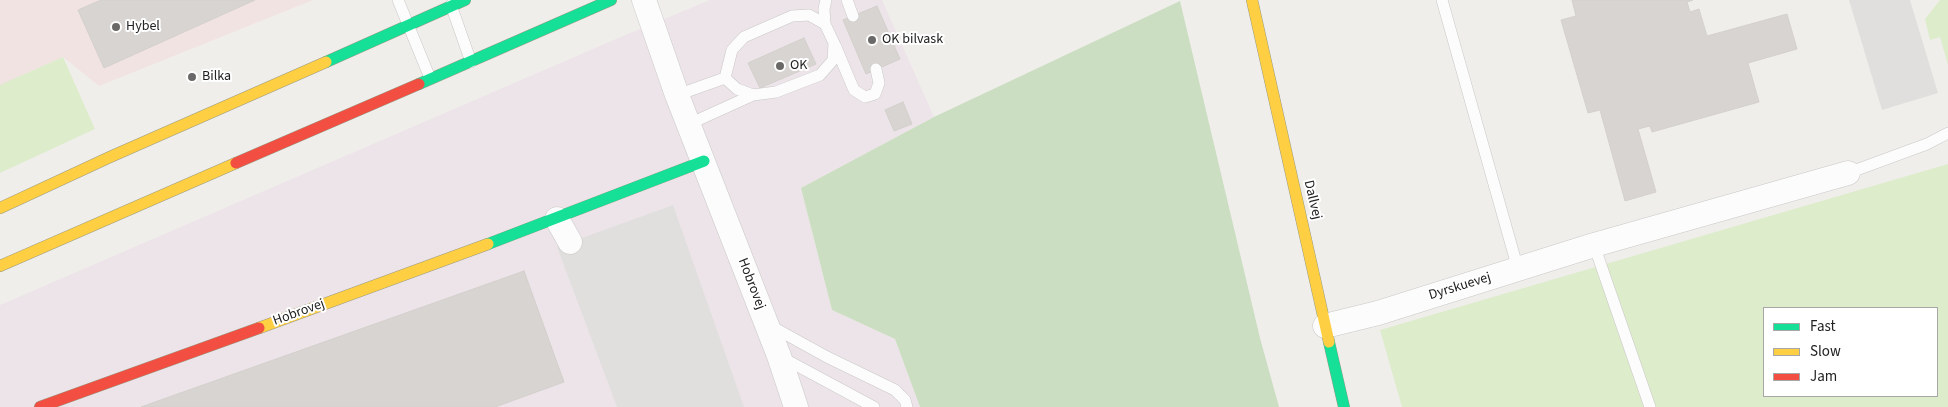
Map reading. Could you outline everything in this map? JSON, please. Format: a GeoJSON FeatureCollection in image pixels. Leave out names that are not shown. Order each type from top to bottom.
{"type":"FeatureCollection","features":[{"type":"Feature","properties":{"kind":"main road"},"geometry":{"type":"LineString","coordinates":[[0,208],[110,157],[410,25],[450,3],[465,0]]}},
{"type":"Feature","properties":{"kind":"main road"},"geometry":{"type":"LineString","coordinates":[[0,266],[611,0]]}},
{"type":"Feature","properties":{"kind":"main road","name":"Dallvej"},"geometry":{"type":"LineString","coordinates":[[1252,0],[1344,407]]}},
{"type":"Feature","properties":{"kind":"main road","name":"Hobrovej"},"geometry":{"type":"LineString","coordinates":[[40,407],[558,219],[704,161]]}},
{"type":"Feature","properties":{"kind":"street","name":"Hobrovej"},"geometry":{"type":"LineString","coordinates":[[644,0],[677,95],[779,356],[796,407]]}},
{"type":"Feature","properties":{"kind":"street","name":"Dyrskuevej"},"geometry":{"type":"LineString","coordinates":[[1325,326],[1378,312],[1594,245],[1848,173]]}},
{"type":"Feature","properties":{"kind":"street"},"geometry":{"type":"LineString","coordinates":[[558,219],[570,242]]}},
{"type":"Feature","properties":{"kind":"lane"},"geometry":{"type":"LineString","coordinates":[[398,0],[410,25],[430,78]]}},
{"type":"Feature","properties":{"kind":"lane"},"geometry":{"type":"LineString","coordinates":[[826,0],[824,9],[825,24],[854,90],[865,97],[875,94],[879,83],[876,69]]}},
{"type":"Feature","properties":{"kind":"lane"},"geometry":{"type":"LineString","coordinates":[[847,0],[853,16]]}},
{"type":"Feature","properties":{"kind":"lane"},"geometry":{"type":"LineString","coordinates":[[1442,0],[1518,269]]}},
{"type":"Feature","properties":{"kind":"lane"},"geometry":{"type":"LineString","coordinates":[[450,3],[470,62]]}},
{"type":"Feature","properties":{"kind":"lane"},"geometry":{"type":"LineString","coordinates":[[725,78],[732,50],[744,37],[792,16],[809,15],[825,24]]}},
{"type":"Feature","properties":{"kind":"lane"},"geometry":{"type":"LineString","coordinates":[[689,124],[754,96],[776,92],[820,75],[833,60],[834,43]]}},
{"type":"Feature","properties":{"kind":"lane"},"geometry":{"type":"LineString","coordinates":[[677,95],[725,78]]}},
{"type":"Feature","properties":{"kind":"lane"},"geometry":{"type":"LineString","coordinates":[[725,78],[737,89],[754,96]]}},
{"type":"Feature","properties":{"kind":"lane"},"geometry":{"type":"LineString","coordinates":[[1848,173],[1927,144],[1948,134]]}},
{"type":"Feature","properties":{"kind":"lane"},"geometry":{"type":"LineString","coordinates":[[1594,245],[1650,407]]}},
{"type":"Feature","properties":{"kind":"lane"},"geometry":{"type":"LineString","coordinates":[[766,323],[827,357],[895,390],[905,400],[907,407]]}},
{"type":"Feature","properties":{"kind":"lane"},"geometry":{"type":"LineString","coordinates":[[779,356],[874,407]]}},
{"type":"Feature","properties":{"kind":"shaded area"},"geometry":{"type":"Polygon","coordinates":[[[0,0],[313,0],[99,86],[63,57],[0,86],[0,0]]]}},
{"type":"Feature","properties":{"kind":"shaded area"},"geometry":{"type":"Polygon","coordinates":[[[710,0],[882,0],[934,117],[801,188],[832,310],[895,339],[920,407],[0,407],[0,305],[710,0]]]}},
{"type":"Feature","properties":{"kind":"shaded area"},"geometry":{"type":"Polygon","coordinates":[[[1849,0],[1910,0],[1938,93],[1882,110],[1849,0]]]}},
{"type":"Feature","properties":{"kind":"shaded area"},"geometry":{"type":"Polygon","coordinates":[[[673,205],[744,407],[617,407],[557,247],[673,205]]]}},
{"type":"Feature","properties":{"kind":"green space"},"geometry":{"type":"Polygon","coordinates":[[[1940,0],[1948,0],[1948,65],[1940,37],[1930,40],[1925,19],[1940,0]]]}},
{"type":"Feature","properties":{"kind":"green space"},"geometry":{"type":"Polygon","coordinates":[[[1180,1],[1260,338],[1279,407],[920,407],[895,339],[832,310],[801,188],[934,117],[1180,1]]]}},
{"type":"Feature","properties":{"kind":"green space"},"geometry":{"type":"Polygon","coordinates":[[[63,57],[95,129],[0,173],[0,85],[63,57]]]}},
{"type":"Feature","properties":{"kind":"green space"},"geometry":{"type":"Polygon","coordinates":[[[1948,164],[1948,407],[1402,407],[1380,330],[1948,164]]]}},
{"type":"Feature","properties":{"kind":"building"},"geometry":{"type":"Polygon","coordinates":[[[101,0],[255,0],[104,68],[78,10],[101,0]]]}},
{"type":"Feature","properties":{"kind":"building"},"geometry":{"type":"Polygon","coordinates":[[[1572,0],[1693,0],[1687,2],[1690,12],[1699,9],[1707,36],[1787,14],[1797,49],[1748,63],[1759,102],[1652,132],[1650,126],[1638,129],[1656,192],[1625,201],[1600,110],[1588,113],[1561,20],[1576,16],[1572,0]]]}},
{"type":"Feature","properties":{"kind":"building","name":"OK bilvask"},"geometry":{"type":"Polygon","coordinates":[[[877,6],[900,59],[866,74],[843,20],[877,6]]]}},
{"type":"Feature","properties":{"kind":"building"},"geometry":{"type":"Polygon","coordinates":[[[804,38],[816,64],[760,88],[748,63],[804,38]]]}},
{"type":"Feature","properties":{"kind":"building"},"geometry":{"type":"Polygon","coordinates":[[[903,102],[912,124],[894,131],[885,110],[903,102]]]}},
{"type":"Feature","properties":{"kind":"building"},"geometry":{"type":"Polygon","coordinates":[[[524,271],[564,382],[495,407],[141,407],[524,271]]]}},
{"type":"Feature","properties":{"kind":"traffic: fast"},"geometry":{"type":"LineString","coordinates":[[326,62],[465,0]]}},
{"type":"Feature","properties":{"kind":"traffic: fast"},"geometry":{"type":"LineString","coordinates":[[419,84],[611,0]]}},
{"type":"Feature","properties":{"kind":"traffic: fast"},"geometry":{"type":"LineString","coordinates":[[488,244],[704,161]]}},
{"type":"Feature","properties":{"kind":"traffic: fast"},"geometry":{"type":"LineString","coordinates":[[1329,342],[1344,407]]}},
{"type":"Feature","properties":{"kind":"traffic: slow"},"geometry":{"type":"LineString","coordinates":[[1252,0],[1329,342]]}},
{"type":"Feature","properties":{"kind":"traffic: slow"},"geometry":{"type":"LineString","coordinates":[[0,208],[110,157],[326,62]]}},
{"type":"Feature","properties":{"kind":"traffic: slow"},"geometry":{"type":"LineString","coordinates":[[0,266],[236,163]]}},
{"type":"Feature","properties":{"kind":"traffic: slow"},"geometry":{"type":"LineString","coordinates":[[259,328],[488,244]]}},
{"type":"Feature","properties":{"kind":"traffic: jam"},"geometry":{"type":"LineString","coordinates":[[236,163],[419,84]]}},
{"type":"Feature","properties":{"kind":"traffic: jam"},"geometry":{"type":"LineString","coordinates":[[40,407],[259,328]]}},
{"type":"Feature","properties":{"kind":"place","name":"Hybel"},"geometry":{"type":"Point","coordinates":[116,27]}},
{"type":"Feature","properties":{"kind":"place","name":"OK bilvask"},"geometry":{"type":"Point","coordinates":[872,40]}},
{"type":"Feature","properties":{"kind":"place","name":"OK"},"geometry":{"type":"Point","coordinates":[780,66]}},
{"type":"Feature","properties":{"kind":"place","name":"Bilka"},"geometry":{"type":"Point","coordinates":[192,77]}}]}
